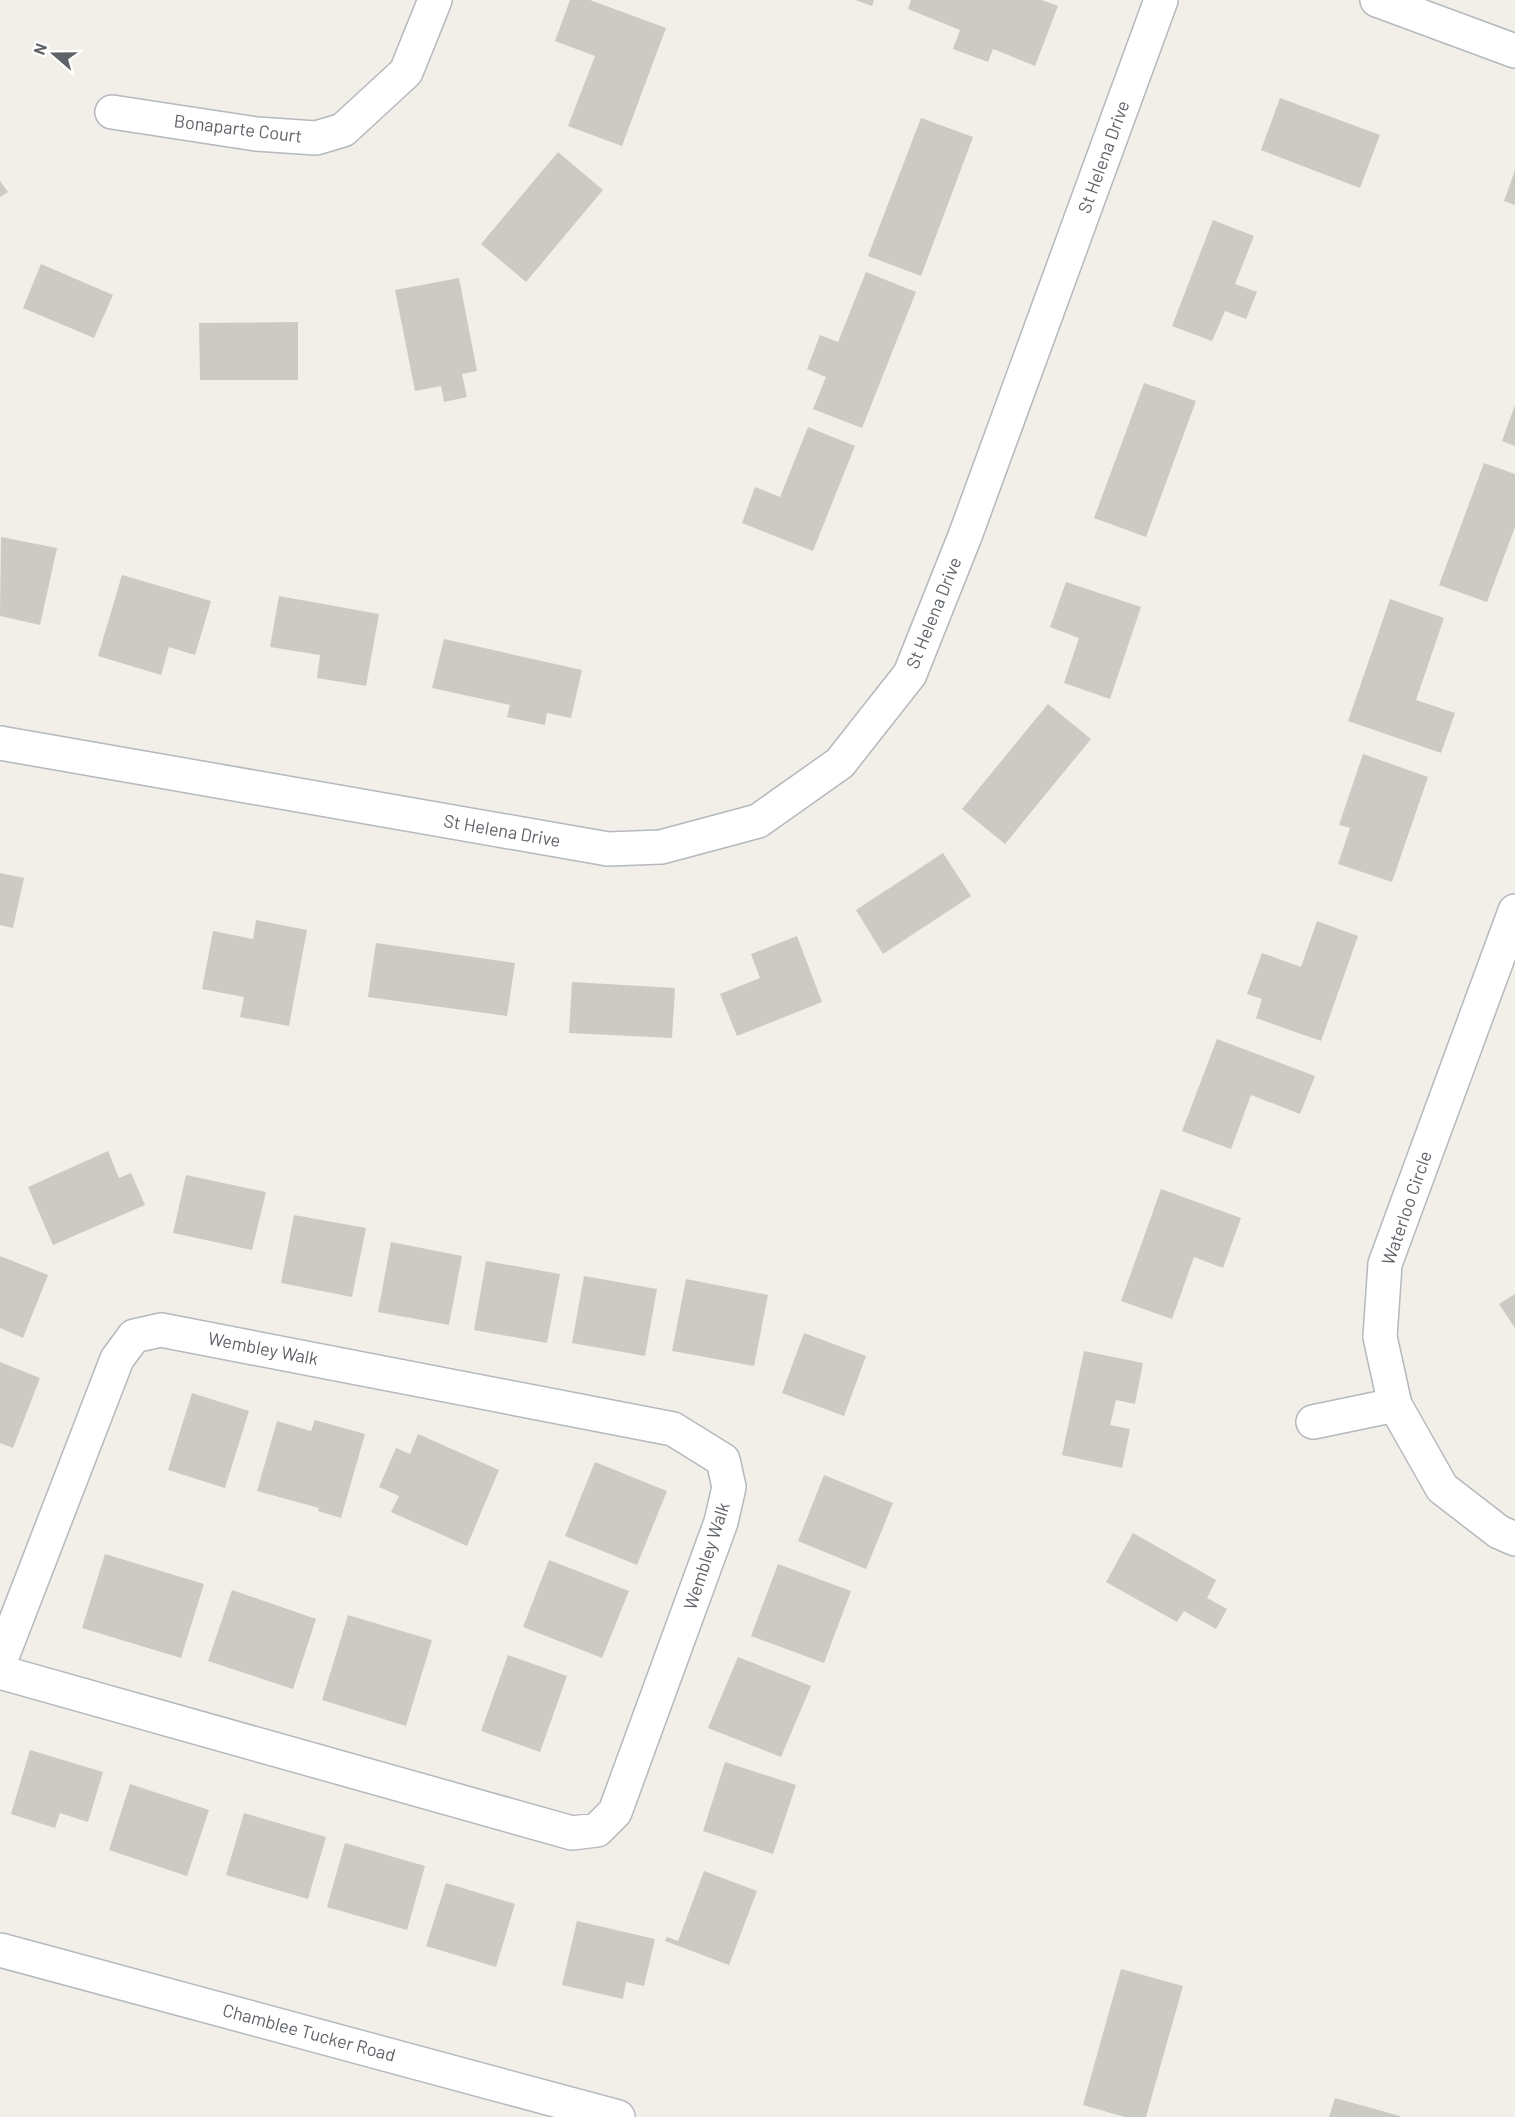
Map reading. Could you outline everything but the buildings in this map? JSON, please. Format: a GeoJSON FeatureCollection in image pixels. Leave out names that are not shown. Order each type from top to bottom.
{"type":"FeatureCollection","features":[{"type":"Feature","properties":{"kind":"street","name":"Bonaparte Court"},"geometry":{"type":"LineString","coordinates":[[112,112],[256,134],[316,138],[344,130],[406,72],[435,0]]}},
{"type":"Feature","properties":{"kind":"street","name":"St Helena Drive"},"geometry":{"type":"LineString","coordinates":[[0,743],[608,849],[661,847],[758,821],[840,763],[910,674],[965,536],[1161,0]]}},
{"type":"Feature","properties":{"kind":"street"},"geometry":{"type":"LineString","coordinates":[[1377,0],[1515,51]]}},
{"type":"Feature","properties":{"kind":"street","name":"Waterloo Circle"},"geometry":{"type":"LineString","coordinates":[[1515,911],[1385,1264],[1380,1336],[1395,1405],[1443,1488],[1499,1532],[1515,1539]]}},
{"type":"Feature","properties":{"kind":"street","name":"Wembley Walk"},"geometry":{"type":"LineString","coordinates":[[0,1662],[117,1359],[135,1336],[161,1330],[673,1429],[723,1460],[729,1487],[722,1522],[615,1812],[597,1830],[572,1833],[0,1672]]}},
{"type":"Feature","properties":{"kind":"street"},"geometry":{"type":"LineString","coordinates":[[1313,1422],[1395,1405]]}},
{"type":"Feature","properties":{"kind":"street","name":"Chamblee Tucker Road"},"geometry":{"type":"LineString","coordinates":[[0,1950],[618,2117]]}}]}
